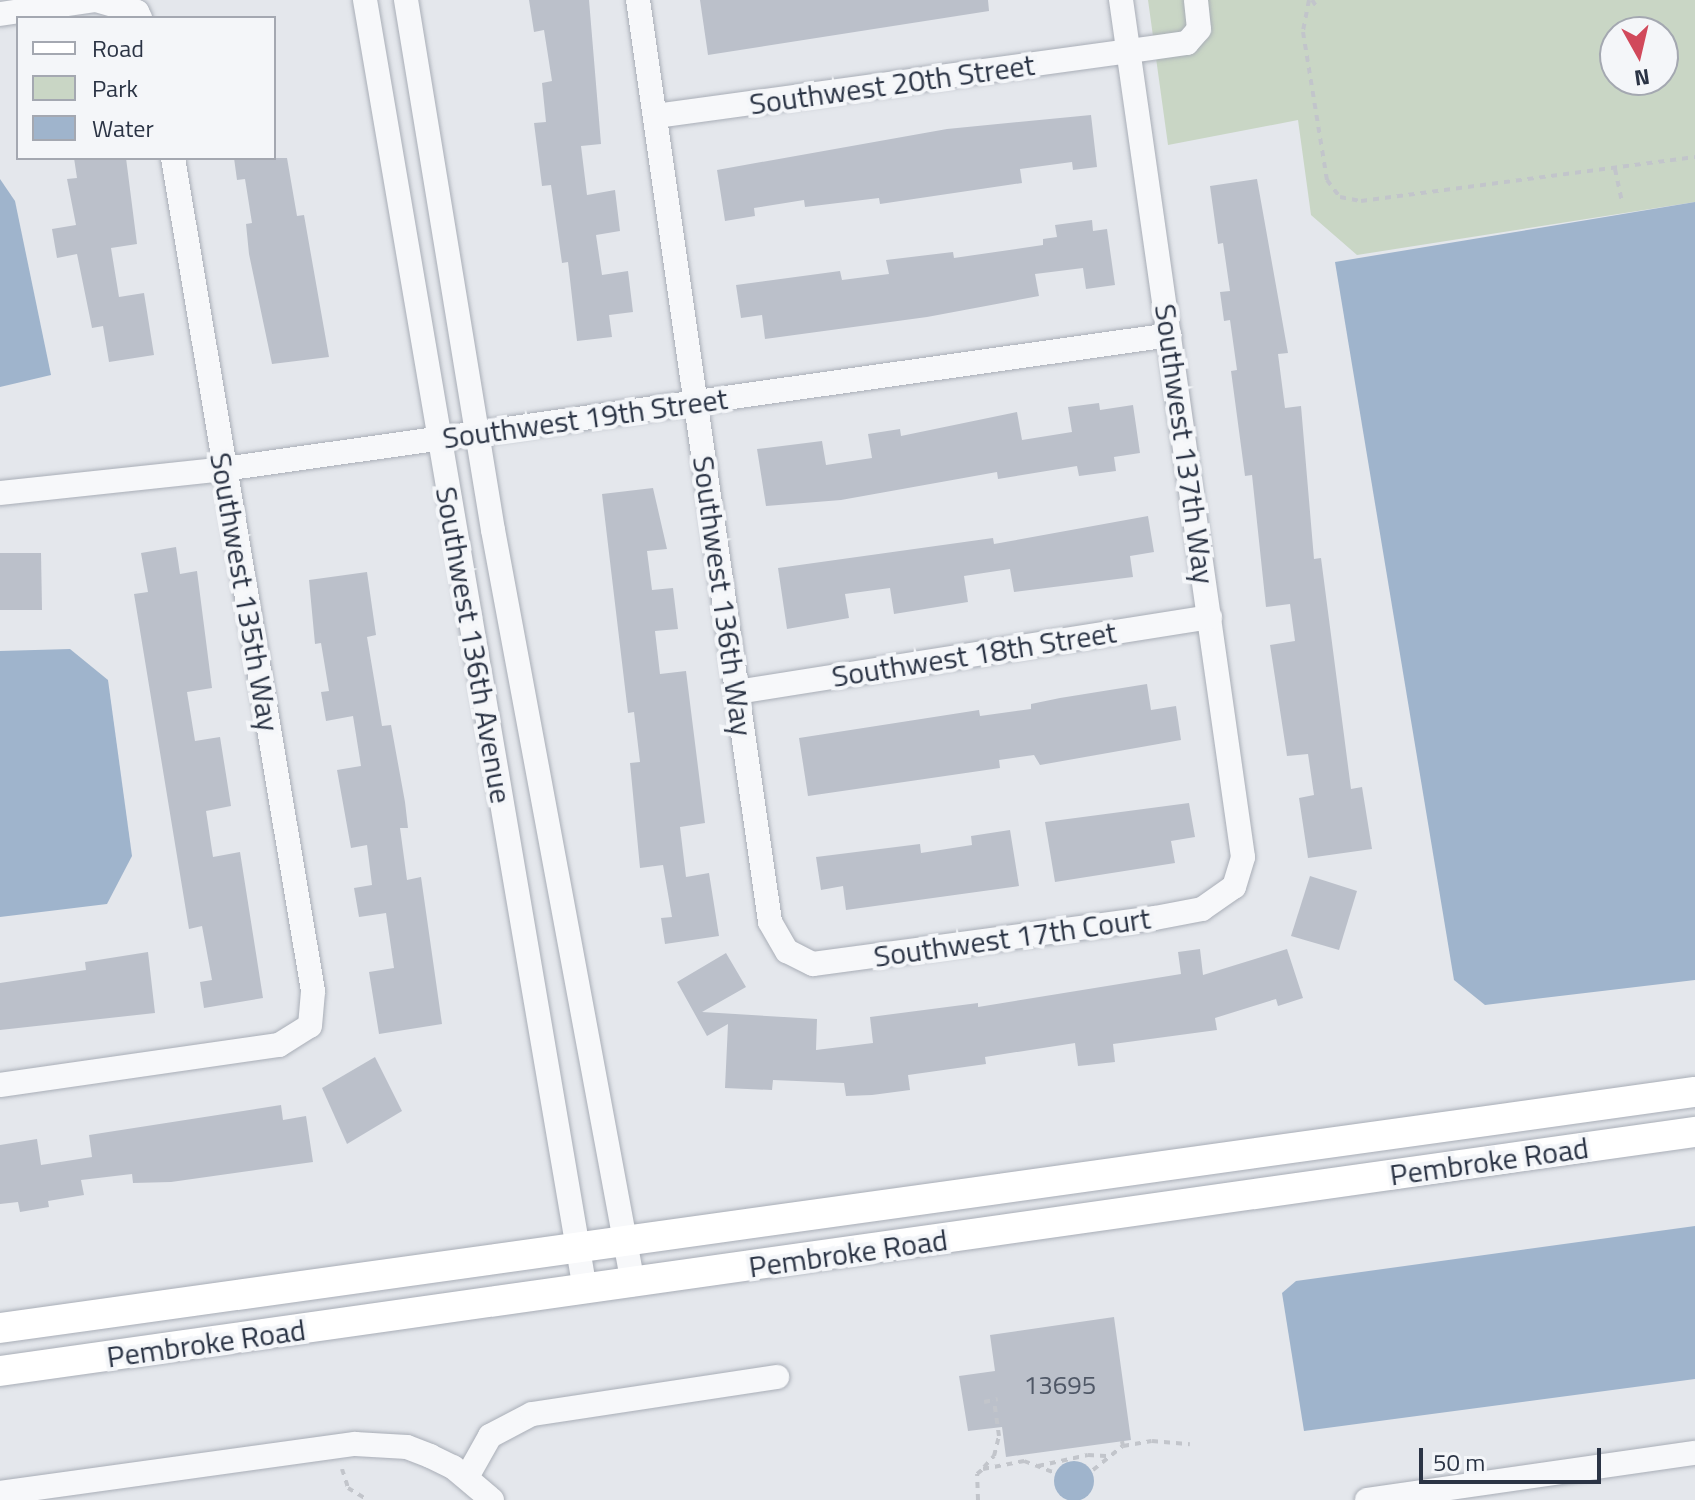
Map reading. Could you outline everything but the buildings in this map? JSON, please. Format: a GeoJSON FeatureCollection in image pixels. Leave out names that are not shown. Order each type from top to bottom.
{"type":"FeatureCollection","features":[{"type":"Feature","properties":{"kind":"main road","name":"Pembroke Road"},"geometry":{"type":"LineString","coordinates":[[0,1328],[625,1238],[1695,1092]]}},
{"type":"Feature","properties":{"kind":"main road","name":"Pembroke Road"},"geometry":{"type":"LineString","coordinates":[[0,1371],[1695,1132]]}},
{"type":"Feature","properties":{"kind":"street"},"geometry":{"type":"LineString","coordinates":[[0,14],[96,0],[139,15]]}},
{"type":"Feature","properties":{"kind":"street","name":"Southwest 136th Avenue"},"geometry":{"type":"LineString","coordinates":[[365,0],[585,1290]]}},
{"type":"Feature","properties":{"kind":"street","name":"Southwest 136th Avenue"},"geometry":{"type":"LineString","coordinates":[[406,0],[478,433],[633,1284]]}},
{"type":"Feature","properties":{"kind":"street","name":"Southwest 136th Way"},"geometry":{"type":"LineString","coordinates":[[638,0],[770,922],[787,951]]}},
{"type":"Feature","properties":{"kind":"street","name":"Southwest 137th Way"},"geometry":{"type":"LineString","coordinates":[[1121,0],[1243,857],[1234,887]]}},
{"type":"Feature","properties":{"kind":"street","name":"Southwest 20th Street"},"geometry":{"type":"LineString","coordinates":[[656,116],[1187,43],[1199,29],[1196,0]]}},
{"type":"Feature","properties":{"kind":"street","name":"Southwest 135th Way"},"geometry":{"type":"LineString","coordinates":[[0,1085],[279,1045],[310,1026],[313,991],[173,160]]}},
{"type":"Feature","properties":{"kind":"street","name":"Southwest 19th Street"},"geometry":{"type":"LineString","coordinates":[[0,493],[224,469],[1170,335]]}},
{"type":"Feature","properties":{"kind":"street","name":"Southwest 18th Street"},"geometry":{"type":"LineString","coordinates":[[737,692],[1210,617]]}},
{"type":"Feature","properties":{"kind":"street","name":"Southwest 17th Court"},"geometry":{"type":"LineString","coordinates":[[787,951],[813,964],[1155,918],[1202,909],[1234,887]]}},
{"type":"Feature","properties":{"kind":"street"},"geometry":{"type":"LineString","coordinates":[[467,1477],[490,1436],[532,1414],[777,1377]]}},
{"type":"Feature","properties":{"kind":"street"},"geometry":{"type":"LineString","coordinates":[[0,1493],[355,1444],[407,1447],[467,1477],[492,1500]]}},
{"type":"Feature","properties":{"kind":"street"},"geometry":{"type":"LineString","coordinates":[[1367,1500],[1695,1453]]}},
{"type":"Feature","properties":{"kind":"path"},"geometry":{"type":"LineString","coordinates":[[1310,0],[1318,9]]}},
{"type":"Feature","properties":{"kind":"path"},"geometry":{"type":"LineString","coordinates":[[1310,0],[1303,32],[1327,180],[1340,197],[1361,201],[1695,157]]}},
{"type":"Feature","properties":{"kind":"path"},"geometry":{"type":"LineString","coordinates":[[1615,169],[1622,201]]}},
{"type":"Feature","properties":{"kind":"path"},"geometry":{"type":"LineString","coordinates":[[978,1500],[977,1474],[994,1456],[999,1436],[996,1399],[984,1402]]}},
{"type":"Feature","properties":{"kind":"path"},"geometry":{"type":"LineString","coordinates":[[1093,1470],[1123,1443],[1152,1441],[1190,1444]]}},
{"type":"Feature","properties":{"kind":"path"},"geometry":{"type":"LineString","coordinates":[[1038,1466],[1088,1455],[1110,1456]]}},
{"type":"Feature","properties":{"kind":"path"},"geometry":{"type":"LineString","coordinates":[[340,1459],[348,1488],[368,1500]]}},
{"type":"Feature","properties":{"kind":"path"},"geometry":{"type":"LineString","coordinates":[[983,1469],[1024,1461],[1053,1472]]}},
{"type":"Feature","properties":{"kind":"green space"},"geometry":{"type":"Polygon","coordinates":[[[1148,0],[1695,0],[1695,202],[1357,255],[1311,215],[1298,120],[1168,145],[1148,0]]]}},
{"type":"Feature","properties":{"kind":"water"},"geometry":{"type":"Polygon","coordinates":[[[0,179],[15,201],[51,375],[0,387],[0,179]]]}},
{"type":"Feature","properties":{"kind":"water"},"geometry":{"type":"Polygon","coordinates":[[[1695,202],[1695,980],[1485,1005],[1454,980],[1335,262],[1695,202]]]}},
{"type":"Feature","properties":{"kind":"water"},"geometry":{"type":"Polygon","coordinates":[[[70,649],[108,680],[132,856],[107,904],[0,917],[0,651],[70,649]]]}},
{"type":"Feature","properties":{"kind":"water"},"geometry":{"type":"Polygon","coordinates":[[[1695,1226],[1695,1379],[1304,1431],[1282,1293],[1296,1281],[1695,1226]]]}},
{"type":"Feature","properties":{"kind":"water"},"geometry":{"type":"Polygon","coordinates":[[[1074,1461],[1088,1467],[1094,1481],[1088,1495],[1074,1501],[1060,1495],[1054,1481],[1060,1467],[1074,1461]]]}}]}
